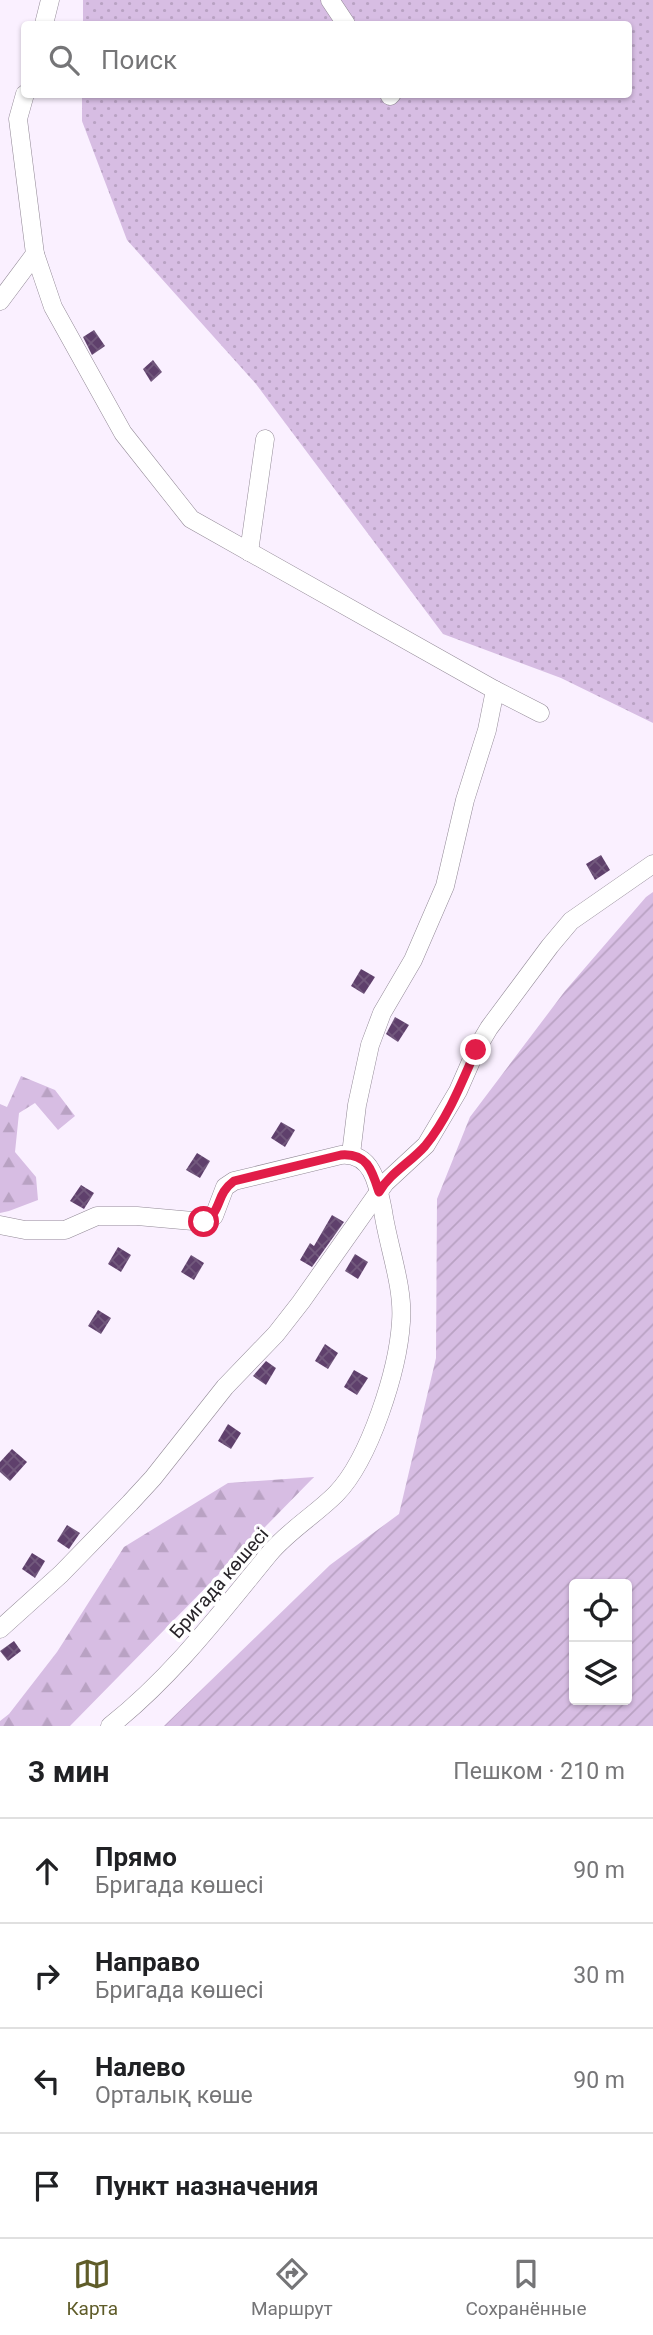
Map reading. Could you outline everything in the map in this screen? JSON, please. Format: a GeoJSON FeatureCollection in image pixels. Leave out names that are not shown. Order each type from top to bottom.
{"type":"FeatureCollection","features":[{"type":"Feature","properties":{"kind":"street"},"geometry":{"type":"LineString","coordinates":[[45,21],[50,0]]}},
{"type":"Feature","properties":{"kind":"street"},"geometry":{"type":"LineString","coordinates":[[330,0],[344,21]]}},
{"type":"Feature","properties":{"kind":"street"},"geometry":{"type":"LineString","coordinates":[[24,98],[18,118],[35,254],[54,307],[123,433],[191,519],[495,690],[540,712]]}},
{"type":"Feature","properties":{"kind":"street"},"geometry":{"type":"LineString","coordinates":[[0,301],[35,254]]}},
{"type":"Feature","properties":{"kind":"street"},"geometry":{"type":"LineString","coordinates":[[249,552],[265,439]]}},
{"type":"Feature","properties":{"kind":"street"},"geometry":{"type":"LineString","coordinates":[[0,1225],[25,1230],[65,1230],[97,1216],[137,1216],[204,1222],[214,1216],[225,1188],[234,1181],[351,1154],[357,1105],[370,1045],[382,1013],[412,960],[445,886],[465,800],[487,730],[495,690]]}},
{"type":"Feature","properties":{"kind":"street"},"geometry":{"type":"LineString","coordinates":[[0,1629],[61,1574],[153,1478],[225,1388],[276,1334],[385,1183],[426,1145],[458,1091],[489,1028],[571,921],[653,864]]}},
{"type":"Feature","properties":{"kind":"street","name":"Бригада көшесі"},"geometry":{"type":"LineString","coordinates":[[110,1726],[131,1710],[177,1665],[273,1549],[337,1492],[360,1461],[375,1425],[391,1373],[401,1320],[398,1283],[379,1192],[367,1164],[360,1157],[351,1154]]}},
{"type":"Feature","properties":{"kind":"green space"},"geometry":{"type":"Polygon","coordinates":[[[83,0],[653,0],[653,723],[561,678],[443,634],[256,384],[127,240],[82,121],[82,98],[632,98],[632,21],[83,21],[83,0]]]}},
{"type":"Feature","properties":{"kind":"green space"},"geometry":{"type":"Polygon","coordinates":[[[653,892],[653,1726],[164,1726],[330,1565],[399,1514],[436,1358],[437,1199],[470,1117],[565,991],[653,892]]]}},
{"type":"Feature","properties":{"kind":"green space"},"geometry":{"type":"Polygon","coordinates":[[[21,1076],[55,1090],[75,1116],[58,1130],[35,1103],[19,1113],[15,1152],[36,1177],[38,1200],[0,1213],[0,1104],[7,1107],[21,1076]]]}},
{"type":"Feature","properties":{"kind":"green space"},"geometry":{"type":"Polygon","coordinates":[[[314,1477],[70,1726],[0,1726],[0,1721],[9,1714],[57,1652],[124,1547],[228,1483],[314,1477]]]}},
{"type":"Feature","properties":{"kind":"building"},"geometry":{"type":"Polygon","coordinates":[[[94,330],[105,346],[92,355],[83,337],[94,330]]]}},
{"type":"Feature","properties":{"kind":"building"},"geometry":{"type":"Polygon","coordinates":[[[153,360],[162,372],[151,382],[143,369],[153,360]]]}},
{"type":"Feature","properties":{"kind":"building"},"geometry":{"type":"Polygon","coordinates":[[[601,855],[610,870],[595,880],[586,864],[601,855]]]}},
{"type":"Feature","properties":{"kind":"building"},"geometry":{"type":"Polygon","coordinates":[[[361,969],[375,977],[364,994],[351,986],[361,969]]]}},
{"type":"Feature","properties":{"kind":"building"},"geometry":{"type":"Polygon","coordinates":[[[395,1017],[409,1025],[398,1042],[386,1034],[395,1017]]]}},
{"type":"Feature","properties":{"kind":"building"},"geometry":{"type":"Polygon","coordinates":[[[281,1122],[295,1130],[285,1147],[271,1138],[281,1122]]]}},
{"type":"Feature","properties":{"kind":"building"},"geometry":{"type":"Polygon","coordinates":[[[197,1153],[210,1161],[200,1178],[186,1170],[197,1153]]]}},
{"type":"Feature","properties":{"kind":"building"},"geometry":{"type":"Polygon","coordinates":[[[81,1185],[94,1193],[84,1209],[70,1201],[81,1185]]]}},
{"type":"Feature","properties":{"kind":"building"},"geometry":{"type":"Polygon","coordinates":[[[332,1215],[344,1222],[312,1267],[300,1260],[310,1243],[314,1246],[332,1215]]]}},
{"type":"Feature","properties":{"kind":"building"},"geometry":{"type":"Polygon","coordinates":[[[118,1247],[131,1255],[121,1272],[108,1264],[118,1247]]]}},
{"type":"Feature","properties":{"kind":"building"},"geometry":{"type":"Polygon","coordinates":[[[355,1254],[368,1262],[358,1279],[345,1271],[355,1254]]]}},
{"type":"Feature","properties":{"kind":"building"},"geometry":{"type":"Polygon","coordinates":[[[191,1255],[204,1263],[194,1280],[181,1272],[191,1255]]]}},
{"type":"Feature","properties":{"kind":"building"},"geometry":{"type":"Polygon","coordinates":[[[98,1310],[111,1318],[101,1334],[88,1326],[98,1310]]]}},
{"type":"Feature","properties":{"kind":"building"},"geometry":{"type":"Polygon","coordinates":[[[325,1344],[338,1353],[328,1369],[315,1361],[325,1344]]]}},
{"type":"Feature","properties":{"kind":"building"},"geometry":{"type":"Polygon","coordinates":[[[266,1361],[276,1368],[266,1385],[253,1376],[266,1361]]]}},
{"type":"Feature","properties":{"kind":"building"},"geometry":{"type":"Polygon","coordinates":[[[354,1370],[368,1378],[357,1395],[344,1387],[354,1370]]]}},
{"type":"Feature","properties":{"kind":"building"},"geometry":{"type":"Polygon","coordinates":[[[228,1424],[241,1433],[231,1449],[218,1441],[228,1424]]]}},
{"type":"Feature","properties":{"kind":"building"},"geometry":{"type":"Polygon","coordinates":[[[12,1449],[27,1462],[10,1481],[0,1472],[0,1462],[12,1449]]]}},
{"type":"Feature","properties":{"kind":"building"},"geometry":{"type":"Polygon","coordinates":[[[67,1525],[80,1533],[69,1549],[57,1541],[67,1525]]]}},
{"type":"Feature","properties":{"kind":"building"},"geometry":{"type":"Polygon","coordinates":[[[32,1553],[45,1561],[35,1578],[22,1569],[32,1553]]]}},
{"type":"Feature","properties":{"kind":"building"},"geometry":{"type":"Polygon","coordinates":[[[14,1641],[21,1651],[8,1661],[0,1651],[14,1641]]]}},
{"type":"Feature","properties":{"kind":"route"},"geometry":{"type":"LineString","coordinates":[[204,1222],[214,1216],[225,1188],[234,1181],[341,1155],[360,1157],[373,1174],[379,1192],[385,1183],[426,1145],[458,1091],[476,1050]]}}]}
